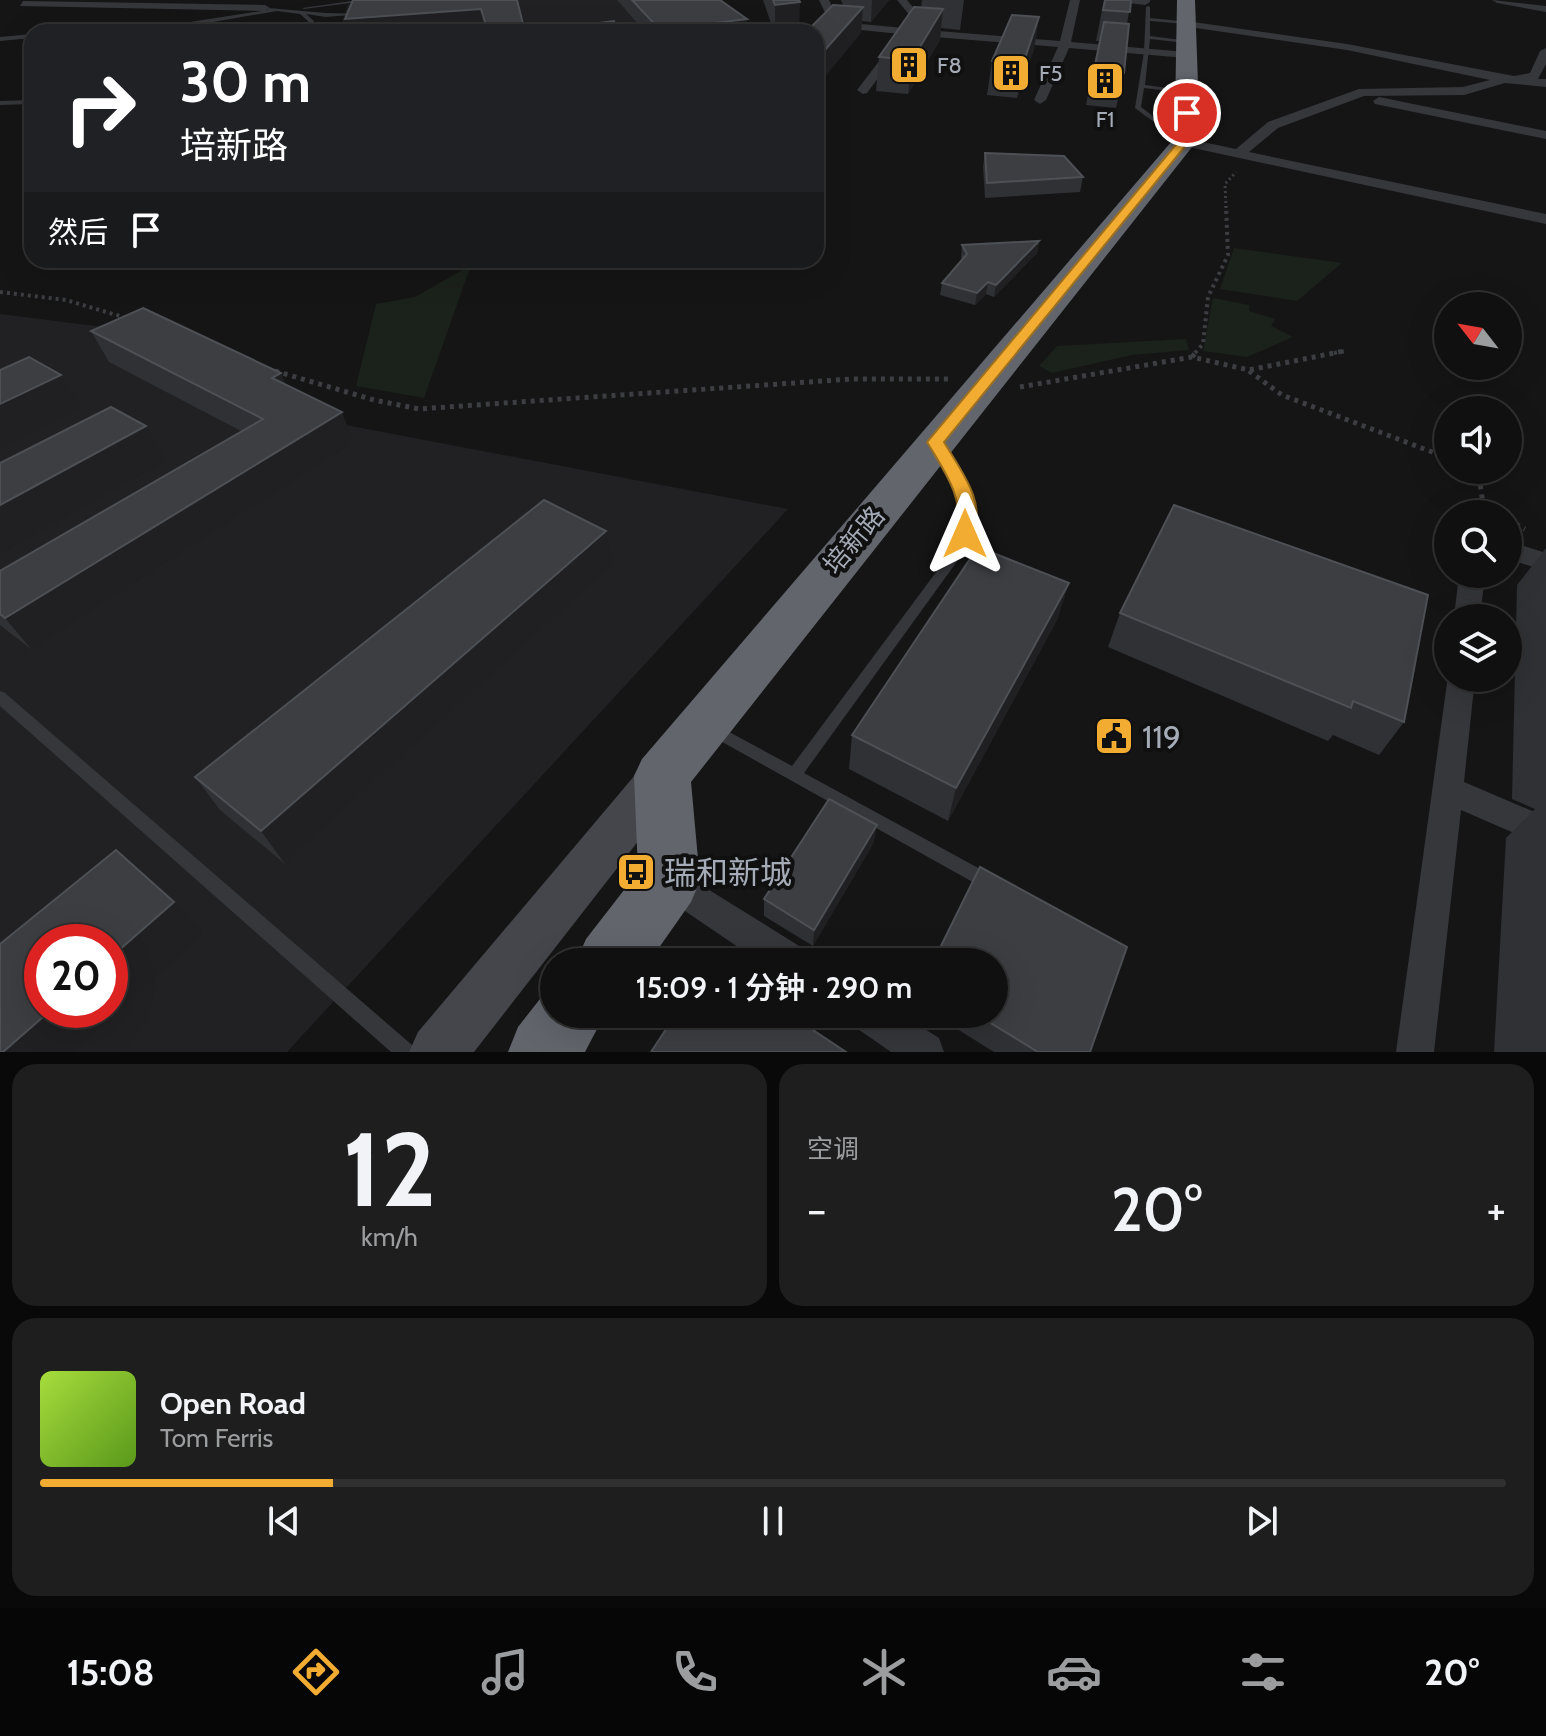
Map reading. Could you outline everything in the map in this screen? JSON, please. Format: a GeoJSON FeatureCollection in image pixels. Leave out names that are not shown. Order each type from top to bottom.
{"type":"FeatureCollection","features":[{"type":"Feature","properties":{"kind":"highway"},"geometry":{"type":"LineString","coordinates":[[1184,142],[1186,39]]}},
{"type":"Feature","properties":{"kind":"highway","name":"培新路"},"geometry":{"type":"LineString","coordinates":[[662,776],[1184,142]]}},
{"type":"Feature","properties":{"kind":"highway"},"geometry":{"type":"LineString","coordinates":[[619,948],[669,881],[662,776]]}},
{"type":"Feature","properties":{"kind":"highway"},"geometry":{"type":"LineString","coordinates":[[543,1052],[561,1028]]}},
{"type":"Feature","properties":{"kind":"main road","name":"培新路"},"geometry":{"type":"LineString","coordinates":[[438,1052],[662,776]]}},
{"type":"Feature","properties":{"kind":"street"},"geometry":{"type":"LineString","coordinates":[[10,6],[83,0]]}},
{"type":"Feature","properties":{"kind":"street"},"geometry":{"type":"LineString","coordinates":[[824,0],[836,25],[1147,52],[1186,39],[1347,47],[1546,83]]}},
{"type":"Feature","properties":{"kind":"street"},"geometry":{"type":"LineString","coordinates":[[863,90],[917,18],[902,0]]}},
{"type":"Feature","properties":{"kind":"street"},"geometry":{"type":"LineString","coordinates":[[1040,100],[1065,45],[1075,0]]}},
{"type":"Feature","properties":{"kind":"street"},"geometry":{"type":"LineString","coordinates":[[1109,0],[1147,4]]}},
{"type":"Feature","properties":{"kind":"street"},"geometry":{"type":"LineString","coordinates":[[1497,0],[1545,15]]}},
{"type":"Feature","properties":{"kind":"street"},"geometry":{"type":"LineString","coordinates":[[23,4],[274,9]]}},
{"type":"Feature","properties":{"kind":"street"},"geometry":{"type":"LineString","coordinates":[[1245,154],[1273,125],[1354,95],[1392,89],[1464,91],[1535,76],[1546,51]]}},
{"type":"Feature","properties":{"kind":"street"},"geometry":{"type":"LineString","coordinates":[[1354,95],[1546,135]]}},
{"type":"Feature","properties":{"kind":"street"},"geometry":{"type":"LineString","coordinates":[[1184,142],[1546,219]]}},
{"type":"Feature","properties":{"kind":"street"},"geometry":{"type":"LineString","coordinates":[[1522,554],[1546,562]]}},
{"type":"Feature","properties":{"kind":"street"},"geometry":{"type":"LineString","coordinates":[[1415,1052],[1459,692]]}},
{"type":"Feature","properties":{"kind":"street"},"geometry":{"type":"LineString","coordinates":[[1448,790],[1546,832]]}},
{"type":"Feature","properties":{"kind":"street"},"geometry":{"type":"LineString","coordinates":[[669,881],[770,948]]}},
{"type":"Feature","properties":{"kind":"street"},"geometry":{"type":"LineString","coordinates":[[889,1028],[925,1052]]}},
{"type":"Feature","properties":{"kind":"lane"},"geometry":{"type":"LineString","coordinates":[[190,24],[274,9],[371,0]]}},
{"type":"Feature","properties":{"kind":"lane"},"geometry":{"type":"LineString","coordinates":[[1147,4],[1147,52],[1138,108],[1184,142]]}},
{"type":"Feature","properties":{"kind":"lane"},"geometry":{"type":"LineString","coordinates":[[274,9],[302,14],[359,14]]}},
{"type":"Feature","properties":{"kind":"lane"},"geometry":{"type":"LineString","coordinates":[[302,14],[311,24]]}},
{"type":"Feature","properties":{"kind":"lane"},"geometry":{"type":"LineString","coordinates":[[1148,19],[1186,39]]}},
{"type":"Feature","properties":{"kind":"lane"},"geometry":{"type":"LineString","coordinates":[[0,39],[24,37]]}},
{"type":"Feature","properties":{"kind":"lane"},"geometry":{"type":"LineString","coordinates":[[1148,37],[1186,39]]}},
{"type":"Feature","properties":{"kind":"lane"},"geometry":{"type":"LineString","coordinates":[[1142,86],[1186,39]]}},
{"type":"Feature","properties":{"kind":"lane"},"geometry":{"type":"LineString","coordinates":[[0,103],[24,102]]}},
{"type":"Feature","properties":{"kind":"lane"},"geometry":{"type":"LineString","coordinates":[[794,775],[960,549],[970,518],[964,491],[935,442]]}},
{"type":"Feature","properties":{"kind":"lane"},"geometry":{"type":"LineString","coordinates":[[0,697],[405,1052]]}},
{"type":"Feature","properties":{"kind":"lane"},"geometry":{"type":"LineString","coordinates":[[703,725],[1005,892]]}},
{"type":"Feature","properties":{"kind":"path"},"geometry":{"type":"LineString","coordinates":[[1192,357],[1203,344],[1208,297],[1228,255],[1225,184],[1245,154]]}},
{"type":"Feature","properties":{"kind":"path"},"geometry":{"type":"LineString","coordinates":[[0,292],[30,292],[132,319]]}},
{"type":"Feature","properties":{"kind":"path"},"geometry":{"type":"LineString","coordinates":[[262,366],[306,382],[419,409],[851,379],[1037,387],[1192,357],[1249,370],[1345,351]]}},
{"type":"Feature","properties":{"kind":"path"},"geometry":{"type":"LineString","coordinates":[[1249,370],[1282,395],[1434,453]]}},
{"type":"Feature","properties":{"kind":"shaded area"},"geometry":{"type":"Polygon","coordinates":[[[407,0],[714,0],[748,24],[342,24],[348,4],[407,0]]]}},
{"type":"Feature","properties":{"kind":"shaded area"},"geometry":{"type":"Polygon","coordinates":[[[1234,248],[1342,263],[1297,301],[1220,289],[1234,248]]]}},
{"type":"Feature","properties":{"kind":"shaded area"},"geometry":{"type":"Polygon","coordinates":[[[470,268],[424,398],[356,386],[376,304],[415,297],[470,268]]]}},
{"type":"Feature","properties":{"kind":"shaded area"},"geometry":{"type":"Polygon","coordinates":[[[1213,298],[1249,305],[1249,311],[1275,319],[1271,326],[1293,337],[1247,357],[1203,351],[1213,298]]]}},
{"type":"Feature","properties":{"kind":"shaded area"},"geometry":{"type":"Polygon","coordinates":[[[0,314],[127,330],[309,418],[788,509],[287,1052],[0,1052],[0,314]]]}},
{"type":"Feature","properties":{"kind":"shaded area"},"geometry":{"type":"Polygon","coordinates":[[[1186,339],[1189,350],[1132,355],[1052,373],[1039,366],[1057,346],[1186,339]]]}},
{"type":"Feature","properties":{"kind":"building"},"geometry":{"type":"Polygon","coordinates":[[[353,0],[517,0],[523,24],[486,24],[481,9],[345,19],[353,0]]]}},
{"type":"Feature","properties":{"kind":"building"},"geometry":{"type":"Polygon","coordinates":[[[632,0],[720,0],[747,19],[706,24],[654,24],[632,0]]]}},
{"type":"Feature","properties":{"kind":"building"},"geometry":{"type":"Polygon","coordinates":[[[773,0],[799,0],[800,2],[775,5],[773,0]]]}},
{"type":"Feature","properties":{"kind":"building"},"geometry":{"type":"Polygon","coordinates":[[[1105,0],[1131,0],[1130,12],[1103,10],[1105,0]]]}},
{"type":"Feature","properties":{"kind":"building"},"geometry":{"type":"Polygon","coordinates":[[[833,5],[863,7],[824,51],[824,24],[814,24],[833,5]]]}},
{"type":"Feature","properties":{"kind":"building"},"geometry":{"type":"Polygon","coordinates":[[[914,7],[943,9],[912,60],[879,57],[914,7]]]}},
{"type":"Feature","properties":{"kind":"building"},"geometry":{"type":"Polygon","coordinates":[[[1012,15],[1039,17],[1023,64],[992,61],[1012,15]]]}},
{"type":"Feature","properties":{"kind":"building"},"geometry":{"type":"Polygon","coordinates":[[[1104,22],[1129,24],[1124,73],[1094,70],[1104,22]]]}},
{"type":"Feature","properties":{"kind":"building"},"geometry":{"type":"Polygon","coordinates":[[[985,153],[1064,156],[1083,177],[987,183],[985,153]]]}},
{"type":"Feature","properties":{"kind":"building"},"geometry":{"type":"Polygon","coordinates":[[[1039,241],[996,285],[988,282],[977,293],[942,283],[967,254],[962,245],[1039,241]]]}},
{"type":"Feature","properties":{"kind":"building"},"geometry":{"type":"Polygon","coordinates":[[[143,308],[281,373],[272,378],[342,412],[5,618],[0,614],[0,571],[263,419],[91,331],[143,308]]]}},
{"type":"Feature","properties":{"kind":"building"},"geometry":{"type":"Polygon","coordinates":[[[29,357],[61,375],[0,404],[0,370],[29,357]]]}},
{"type":"Feature","properties":{"kind":"building"},"geometry":{"type":"Polygon","coordinates":[[[111,407],[146,426],[0,505],[0,463],[111,407]]]}},
{"type":"Feature","properties":{"kind":"building"},"geometry":{"type":"Polygon","coordinates":[[[544,500],[606,531],[261,831],[195,777],[544,500]]]}},
{"type":"Feature","properties":{"kind":"building"},"geometry":{"type":"Polygon","coordinates":[[[1174,505],[1428,595],[1404,722],[1353,701],[1351,708],[1120,613],[1174,505]]]}},
{"type":"Feature","properties":{"kind":"building"},"geometry":{"type":"Polygon","coordinates":[[[978,547],[1069,583],[956,788],[852,735],[978,547]]]}},
{"type":"Feature","properties":{"kind":"building"},"geometry":{"type":"Polygon","coordinates":[[[829,799],[877,825],[814,930],[764,899],[829,799]]]}},
{"type":"Feature","properties":{"kind":"building"},"geometry":{"type":"Polygon","coordinates":[[[116,850],[174,902],[128,942],[128,924],[25,924],[116,850]]]}},
{"type":"Feature","properties":{"kind":"building"},"geometry":{"type":"Polygon","coordinates":[[[980,867],[1127,947],[1090,1052],[1038,1052],[999,1028],[1008,1028],[1008,948],[940,948],[980,867]]]}},
{"type":"Feature","properties":{"kind":"building"},"geometry":{"type":"Polygon","coordinates":[[[24,925],[24,1028],[30,1028],[3,1052],[0,1052],[0,944],[24,925]]]}},
{"type":"Feature","properties":{"kind":"building"},"geometry":{"type":"Polygon","coordinates":[[[667,1028],[810,1028],[846,1052],[651,1052],[667,1028]]]}},
{"type":"Feature","properties":{"kind":"place","name":"F8"},"geometry":{"type":"Point","coordinates":[909,65]}},
{"type":"Feature","properties":{"kind":"place","name":"F5"},"geometry":{"type":"Point","coordinates":[1011,73]}},
{"type":"Feature","properties":{"kind":"place","name":"F1"},"geometry":{"type":"Point","coordinates":[1105,81]}},
{"type":"Feature","properties":{"kind":"place","name":"119"},"geometry":{"type":"Point","coordinates":[1114,736]}},
{"type":"Feature","properties":{"kind":"place","name":"瑞和新城"},"geometry":{"type":"Point","coordinates":[636,872]}},
{"type":"Feature","properties":{"kind":"route"},"geometry":{"type":"LineString","coordinates":[[965,534],[970,518],[964,491],[935,442],[1184,142],[1187,113]]}}]}
